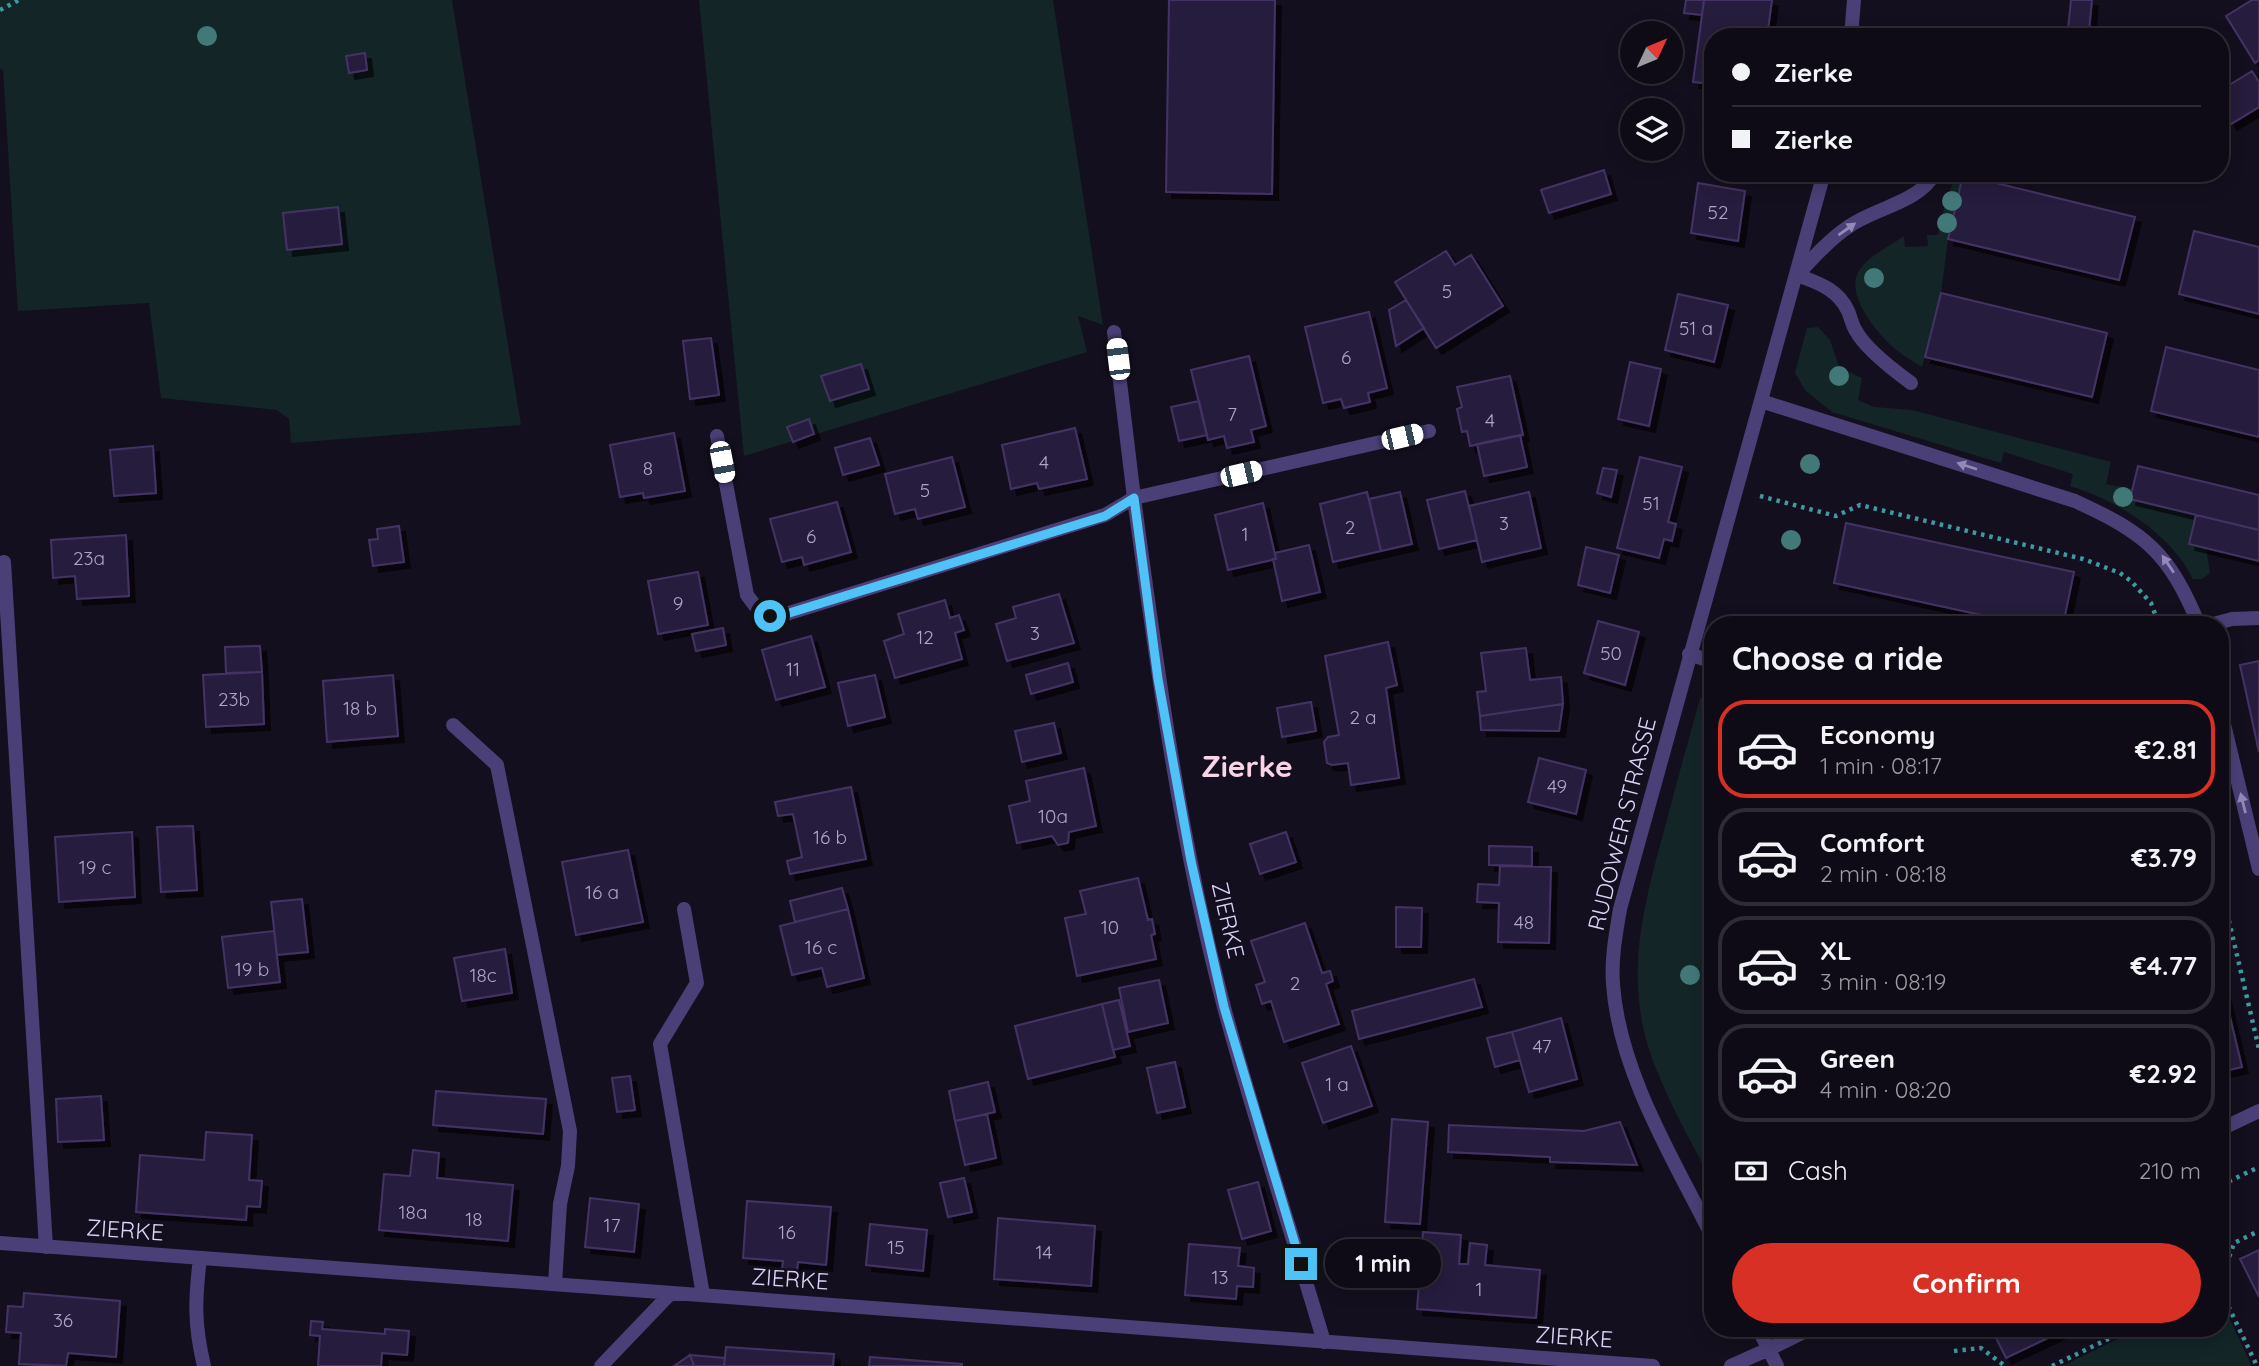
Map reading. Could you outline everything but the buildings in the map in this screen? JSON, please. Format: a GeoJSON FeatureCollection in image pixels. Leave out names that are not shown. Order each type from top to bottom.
{"type":"FeatureCollection","features":[{"type":"Feature","properties":{"kind":"street"},"geometry":{"type":"LineString","coordinates":[[1852,28],[1854,0]]}},
{"type":"Feature","properties":{"kind":"street","name":"RUDOWER STRASSE"},"geometry":{"type":"LineString","coordinates":[[1704,1220],[1647,1105],[1618,1023],[1613,982],[1620,909],[1822,182]]}},
{"type":"Feature","properties":{"kind":"street"},"geometry":{"type":"LineString","coordinates":[[1911,383],[1892,369],[1856,333],[1847,309],[1836,294],[1824,285],[1797,275],[1831,240],[1851,225],[1910,196],[1930,182]]}},
{"type":"Feature","properties":{"kind":"street","name":"ZIERKE"},"geometry":{"type":"LineString","coordinates":[[1114,332],[1158,679],[1194,875],[1224,1007],[1324,1342]]}},
{"type":"Feature","properties":{"kind":"street"},"geometry":{"type":"LineString","coordinates":[[1761,401],[2075,501],[2115,519],[2161,554],[2188,596],[2196,616]]}},
{"type":"Feature","properties":{"kind":"street"},"geometry":{"type":"LineString","coordinates":[[717,436],[747,594],[758,610],[770,616],[786,614],[1105,516],[1134,498],[1429,431]]}},
{"type":"Feature","properties":{"kind":"street"},"geometry":{"type":"LineString","coordinates":[[4,562],[46,1247]]}},
{"type":"Feature","properties":{"kind":"street"},"geometry":{"type":"LineString","coordinates":[[2229,620],[2259,618]]}},
{"type":"Feature","properties":{"kind":"street"},"geometry":{"type":"LineString","coordinates":[[1689,654],[1704,659]]}},
{"type":"Feature","properties":{"kind":"street"},"geometry":{"type":"LineString","coordinates":[[453,725],[497,765],[570,1131],[568,1166],[560,1204],[555,1284]]}},
{"type":"Feature","properties":{"kind":"street"},"geometry":{"type":"LineString","coordinates":[[2229,745],[2259,869]]}},
{"type":"Feature","properties":{"kind":"street"},"geometry":{"type":"LineString","coordinates":[[684,909],[697,983],[660,1044],[704,1295]]}},
{"type":"Feature","properties":{"kind":"street"},"geometry":{"type":"LineString","coordinates":[[2229,1125],[2259,1111]]}},
{"type":"Feature","properties":{"kind":"street","name":"ZIERKE"},"geometry":{"type":"LineString","coordinates":[[0,1242],[1653,1366]]}},
{"type":"Feature","properties":{"kind":"street"},"geometry":{"type":"LineString","coordinates":[[200,1258],[195,1307],[204,1366]]}},
{"type":"Feature","properties":{"kind":"street"},"geometry":{"type":"LineString","coordinates":[[601,1366],[671,1293]]}},
{"type":"Feature","properties":{"kind":"street"},"geometry":{"type":"LineString","coordinates":[[1763,1337],[1777,1366]]}},
{"type":"Feature","properties":{"kind":"street"},"geometry":{"type":"LineString","coordinates":[[1731,1366],[1794,1337]]}},
{"type":"Feature","properties":{"kind":"path"},"geometry":{"type":"LineString","coordinates":[[0,10],[19,0]]}},
{"type":"Feature","properties":{"kind":"path"},"geometry":{"type":"LineString","coordinates":[[1736,489],[1836,516],[1860,505],[2083,559],[2120,573],[2131,581],[2151,603],[2157,616]]}},
{"type":"Feature","properties":{"kind":"path"},"geometry":{"type":"LineString","coordinates":[[2229,921],[2259,1049]]}},
{"type":"Feature","properties":{"kind":"path"},"geometry":{"type":"LineString","coordinates":[[2229,1181],[2259,1167]]}},
{"type":"Feature","properties":{"kind":"path"},"geometry":{"type":"LineString","coordinates":[[2229,1258],[2234,1243],[2259,1231]]}},
{"type":"Feature","properties":{"kind":"path"},"geometry":{"type":"LineString","coordinates":[[2229,1308],[2257,1366]]}},
{"type":"Feature","properties":{"kind":"path"},"geometry":{"type":"LineString","coordinates":[[2052,1366],[2112,1337]]}},
{"type":"Feature","properties":{"kind":"path"},"geometry":{"type":"LineString","coordinates":[[1954,1351],[1981,1348],[2005,1366]]}},
{"type":"Feature","properties":{"kind":"shaded area"},"geometry":{"type":"Polygon","coordinates":[[[0,0],[452,0],[521,425],[291,443],[289,419],[277,410],[161,398],[149,303],[18,311],[3,70],[0,69],[0,0]]]}},
{"type":"Feature","properties":{"kind":"shaded area"},"geometry":{"type":"Polygon","coordinates":[[[699,0],[1053,0],[1103,325],[1078,316],[1087,352],[744,456],[699,0]]]}},
{"type":"Feature","properties":{"kind":"shaded area"},"geometry":{"type":"Polygon","coordinates":[[[1953,182],[1961,182],[1948,239],[1941,293],[1922,367],[1895,349],[1872,323],[1859,301],[1856,279],[1869,259],[1904,236],[1905,247],[1928,246],[1927,235],[1938,235],[1953,182]]]}},
{"type":"Feature","properties":{"kind":"shaded area"},"geometry":{"type":"Polygon","coordinates":[[[1818,327],[1830,340],[1839,367],[1862,378],[1858,400],[1874,407],[1912,410],[2111,462],[2106,484],[2132,489],[2130,499],[2196,515],[2189,544],[2206,548],[2210,573],[2202,579],[2193,579],[2183,562],[2157,533],[2106,500],[2070,486],[2073,474],[2004,452],[2001,463],[1832,412],[1805,390],[1795,373],[1807,328],[1818,327]]]}},
{"type":"Feature","properties":{"kind":"shaded area"},"geometry":{"type":"Polygon","coordinates":[[[1704,696],[1704,1167],[1654,1064],[1641,1018],[1638,990],[1640,936],[1645,909],[1700,699],[1704,696]]]}},
{"type":"Feature","properties":{"kind":"shaded area"},"geometry":{"type":"Polygon","coordinates":[[[2229,1318],[2252,1366],[2062,1366],[2122,1337],[2229,1337],[2229,1318]]]}},
{"type":"Feature","properties":{"kind":"district","name":"Zierke"},"geometry":{"type":"Point","coordinates":[1247,767]}},
{"type":"Feature","properties":{"kind":"route"},"geometry":{"type":"LineString","coordinates":[[770,616],[786,614],[1105,516],[1134,498],[1158,679],[1191,861],[1224,1007],[1301,1264]]}}]}
